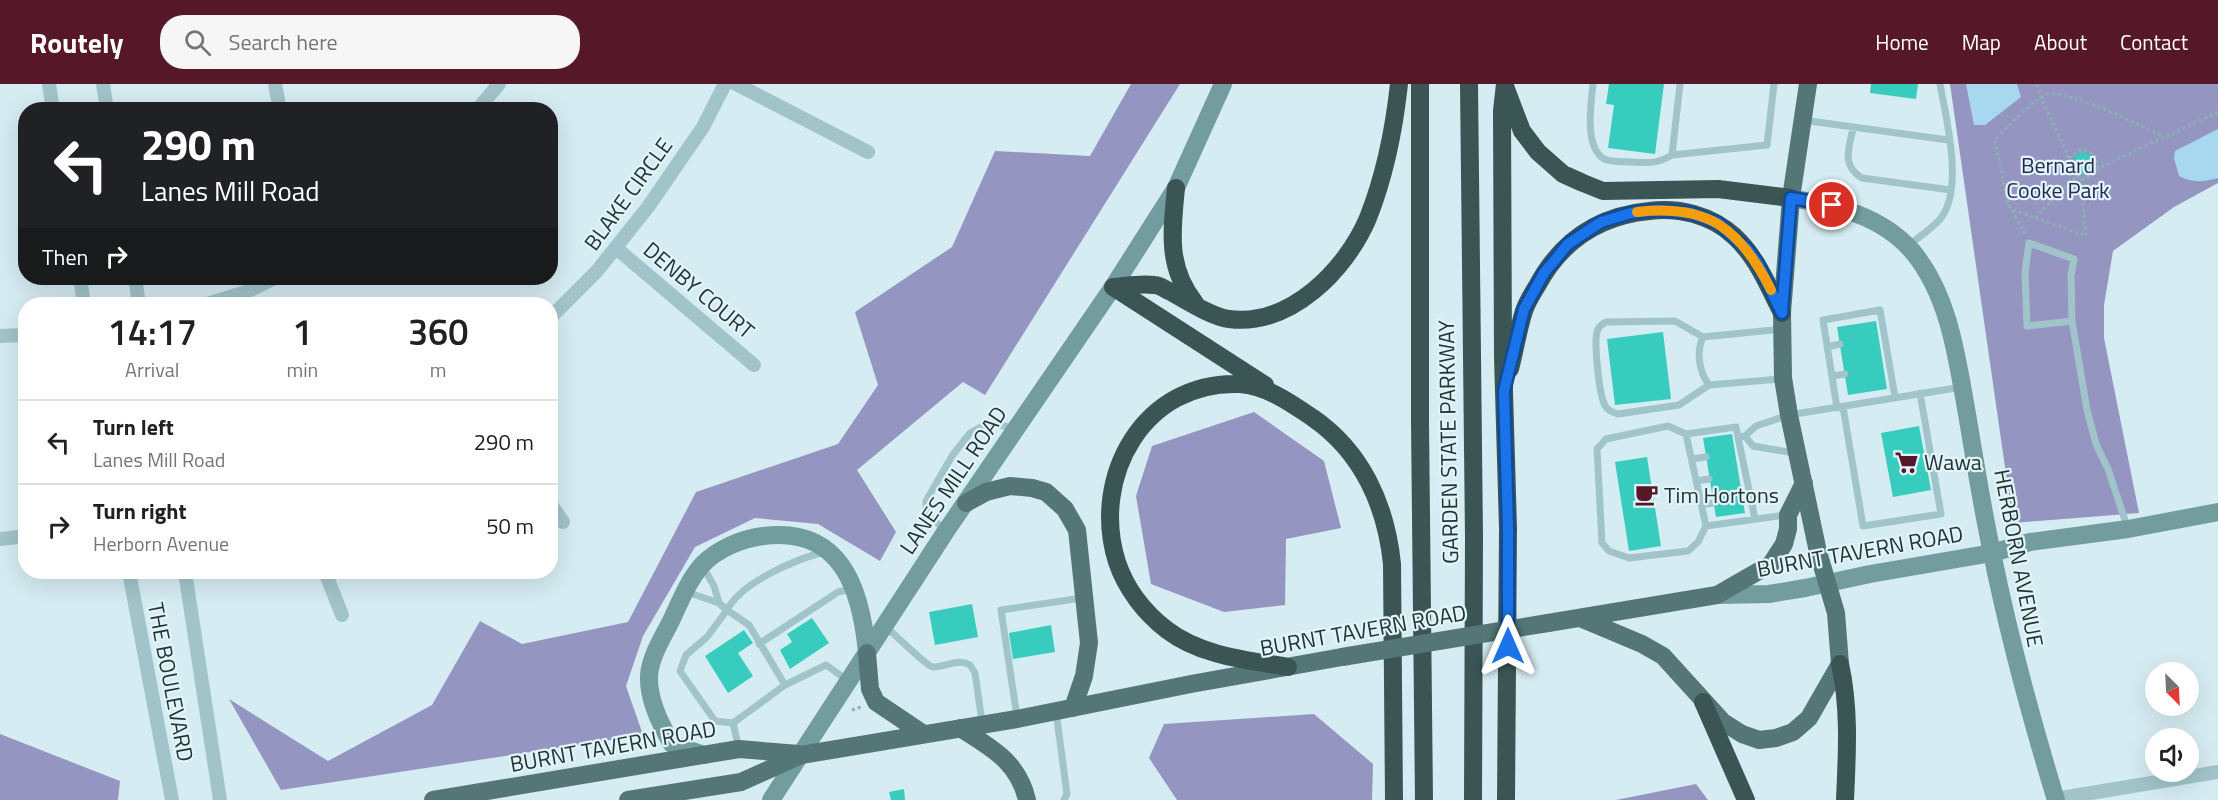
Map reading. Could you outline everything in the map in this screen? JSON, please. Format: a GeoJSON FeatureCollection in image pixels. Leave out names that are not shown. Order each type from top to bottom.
{"type":"FeatureCollection","features":[{"type":"Feature","properties":{"kind":"highway"},"geometry":{"type":"LineString","coordinates":[[1113,287],[1155,285],[1226,319],[1253,320],[1288,308],[1307,296],[1337,267],[1367,219],[1383,173],[1395,118],[1399,84]]}},
{"type":"Feature","properties":{"kind":"highway","name":"GARDEN STATE PARKWAY"},"geometry":{"type":"LineString","coordinates":[[1420,84],[1420,422],[1424,800]]}},
{"type":"Feature","properties":{"kind":"highway","name":"GARDEN STATE PARKWAY"},"geometry":{"type":"LineString","coordinates":[[1469,84],[1474,537],[1473,800]]}},
{"type":"Feature","properties":{"kind":"highway"},"geometry":{"type":"LineString","coordinates":[[1505,84],[1522,131],[1538,152],[1563,174],[1603,191],[1718,189],[1791,198]]}},
{"type":"Feature","properties":{"kind":"highway"},"geometry":{"type":"LineString","coordinates":[[1505,84],[1502,111],[1504,391],[1508,528],[1506,800]]}},
{"type":"Feature","properties":{"kind":"highway"},"geometry":{"type":"LineString","coordinates":[[1176,188],[1172,257],[1185,290],[1196,304]]}},
{"type":"Feature","properties":{"kind":"highway"},"geometry":{"type":"LineString","coordinates":[[1504,391],[1524,309],[1544,273],[1568,244],[1601,222],[1631,213],[1659,210],[1691,213],[1718,223],[1734,236],[1758,264],[1782,321]]}},
{"type":"Feature","properties":{"kind":"highway"},"geometry":{"type":"LineString","coordinates":[[1113,287],[1323,424],[1343,443],[1366,474],[1382,509],[1389,537],[1392,564],[1394,800]]}},
{"type":"Feature","properties":{"kind":"highway"},"geometry":{"type":"LineString","coordinates":[[1285,398],[1240,384],[1212,386],[1184,395],[1165,405],[1146,421],[1129,443],[1116,471],[1110,498],[1110,523],[1117,562],[1126,584],[1140,604],[1168,631],[1202,649],[1244,660],[1288,667]]}},
{"type":"Feature","properties":{"kind":"highway"},"geometry":{"type":"LineString","coordinates":[[1840,664],[1846,694],[1845,800]]}},
{"type":"Feature","properties":{"kind":"highway"},"geometry":{"type":"LineString","coordinates":[[1703,702],[1746,800]]}},
{"type":"Feature","properties":{"kind":"highway"},"geometry":{"type":"LineString","coordinates":[[1508,741],[1512,800]]}},
{"type":"Feature","properties":{"kind":"main road","name":"LANES MILL ROAD"},"geometry":{"type":"LineString","coordinates":[[771,800],[946,531],[1113,287],[1176,188],[1223,84]]}},
{"type":"Feature","properties":{"kind":"main road"},"geometry":{"type":"LineString","coordinates":[[1580,618],[1642,644],[1663,657],[1683,676],[1703,702],[1723,722],[1742,734],[1759,740],[1776,738],[1793,732],[1809,718],[1840,664],[1836,613],[1818,552],[1789,415],[1784,378],[1782,321],[1791,198],[1808,84]]}},
{"type":"Feature","properties":{"kind":"main road","name":"HERBORN AVENUE"},"geometry":{"type":"LineString","coordinates":[[1791,198],[1832,205],[1864,215],[1886,228],[1907,247],[1928,273],[1941,300],[1962,387],[1992,553],[2018,674],[2055,799]]}},
{"type":"Feature","properties":{"kind":"main road"},"geometry":{"type":"LineString","coordinates":[[1717,595],[1771,564],[1784,544],[1788,529],[1788,515],[1804,483]]}},
{"type":"Feature","properties":{"kind":"main road"},"geometry":{"type":"LineString","coordinates":[[966,503],[986,492],[1010,486],[1032,488],[1046,492],[1065,509],[1077,530],[1089,643],[1084,675],[1065,710]]}},
{"type":"Feature","properties":{"kind":"main road","name":"BURNT TAVERN ROAD"},"geometry":{"type":"LineString","coordinates":[[433,800],[739,749],[801,754],[982,725],[1342,657],[1717,595],[1769,594],[1992,553],[2030,542],[2128,529],[2218,512]]}},
{"type":"Feature","properties":{"kind":"main road"},"geometry":{"type":"LineString","coordinates":[[704,755],[672,744],[658,719],[650,689],[649,673],[657,650],[685,591],[702,565],[719,552],[738,542],[778,534],[801,537],[830,550],[838,559],[854,588],[864,619],[870,689],[876,702],[922,734]]}},
{"type":"Feature","properties":{"kind":"main road"},"geometry":{"type":"LineString","coordinates":[[960,728],[999,753],[1015,770],[1023,784],[1027,800]]}},
{"type":"Feature","properties":{"kind":"main road","name":"BURNT TAVERN ROAD"},"geometry":{"type":"LineString","coordinates":[[628,800],[686,796],[741,782],[801,754]]}},
{"type":"Feature","properties":{"kind":"street"},"geometry":{"type":"LineString","coordinates":[[49,84],[52,102]]}},
{"type":"Feature","properties":{"kind":"street"},"geometry":{"type":"LineString","coordinates":[[103,84],[106,102]]}},
{"type":"Feature","properties":{"kind":"street"},"geometry":{"type":"LineString","coordinates":[[276,84],[279,102]]}},
{"type":"Feature","properties":{"kind":"street"},"geometry":{"type":"LineString","coordinates":[[484,102],[499,84]]}},
{"type":"Feature","properties":{"kind":"street","name":"BLAKE CIRCLE"},"geometry":{"type":"LineString","coordinates":[[558,310],[597,271],[648,207],[702,127],[725,84]]}},
{"type":"Feature","properties":{"kind":"street"},"geometry":{"type":"LineString","coordinates":[[736,84],[868,152]]}},
{"type":"Feature","properties":{"kind":"street","name":"DENBY COURT"},"geometry":{"type":"LineString","coordinates":[[616,248],[754,365]]}},
{"type":"Feature","properties":{"kind":"street"},"geometry":{"type":"LineString","coordinates":[[230,297],[260,285]]}},
{"type":"Feature","properties":{"kind":"street"},"geometry":{"type":"LineString","coordinates":[[0,336],[18,335]]}},
{"type":"Feature","properties":{"kind":"street"},"geometry":{"type":"LineString","coordinates":[[558,515],[563,522]]}},
{"type":"Feature","properties":{"kind":"street"},"geometry":{"type":"LineString","coordinates":[[0,539],[18,537]]}},
{"type":"Feature","properties":{"kind":"street","name":"THE BOULEVARD"},"geometry":{"type":"LineString","coordinates":[[130,579],[171,800]]}},
{"type":"Feature","properties":{"kind":"street","name":"THE BOULEVARD"},"geometry":{"type":"LineString","coordinates":[[186,579],[220,800]]}},
{"type":"Feature","properties":{"kind":"street"},"geometry":{"type":"LineString","coordinates":[[328,579],[342,615]]}},
{"type":"Feature","properties":{"kind":"street"},"geometry":{"type":"LineString","coordinates":[[2055,799],[2218,772]]}},
{"type":"Feature","properties":{"kind":"lane"},"geometry":{"type":"LineString","coordinates":[[1593,84],[1590,128],[1597,152],[1605,159],[1629,162],[1660,162],[1672,154],[1767,145],[1774,84]]}},
{"type":"Feature","properties":{"kind":"lane"},"geometry":{"type":"LineString","coordinates":[[1672,154],[1680,84]]}},
{"type":"Feature","properties":{"kind":"lane"},"geometry":{"type":"LineString","coordinates":[[1907,247],[1941,218],[1947,207],[1951,190],[1952,173],[1940,84]]}},
{"type":"Feature","properties":{"kind":"lane"},"geometry":{"type":"LineString","coordinates":[[1803,120],[1948,140]]}},
{"type":"Feature","properties":{"kind":"lane"},"geometry":{"type":"LineString","coordinates":[[1853,128],[1848,157],[1849,166],[1854,173],[1862,178],[1951,190]]}},
{"type":"Feature","properties":{"kind":"lane"},"geometry":{"type":"LineString","coordinates":[[2072,321],[2026,326],[2025,272],[2029,243],[2074,259],[2071,275],[2072,321],[2090,422],[2128,529]]}},
{"type":"Feature","properties":{"kind":"lane"},"geometry":{"type":"LineString","coordinates":[[1895,397],[1882,338],[1880,310],[1823,320],[1832,376],[1863,526],[1941,514],[1920,393]]}},
{"type":"Feature","properties":{"kind":"lane"},"geometry":{"type":"LineString","coordinates":[[1782,321],[1703,337],[1675,321],[1606,322],[1599,326],[1597,332],[1596,354],[1604,404],[1609,411],[1618,414],[1679,405],[1709,385],[1784,378]]}},
{"type":"Feature","properties":{"kind":"lane"},"geometry":{"type":"LineString","coordinates":[[1703,337],[1699,346],[1702,377],[1709,385]]}},
{"type":"Feature","properties":{"kind":"lane"},"geometry":{"type":"LineString","coordinates":[[1827,346],[1840,344]]}},
{"type":"Feature","properties":{"kind":"lane"},"geometry":{"type":"LineString","coordinates":[[1832,376],[1845,374]]}},
{"type":"Feature","properties":{"kind":"lane"},"geometry":{"type":"LineString","coordinates":[[1755,519],[1747,498],[1739,453],[1742,437],[1756,426],[1789,415],[1962,387]]}},
{"type":"Feature","properties":{"kind":"lane"},"geometry":{"type":"LineString","coordinates":[[946,531],[926,513],[926,501],[952,456],[970,433],[988,423],[1016,428]]}},
{"type":"Feature","properties":{"kind":"lane"},"geometry":{"type":"LineString","coordinates":[[1686,434],[1706,526],[1698,542],[1688,551],[1629,558],[1609,550],[1602,543],[1597,449],[1606,439],[1668,426],[1686,434],[1736,427],[1742,437],[1753,446],[1797,454]]}},
{"type":"Feature","properties":{"kind":"lane"},"geometry":{"type":"LineString","coordinates":[[1692,459],[1706,457]]}},
{"type":"Feature","properties":{"kind":"lane"},"geometry":{"type":"LineString","coordinates":[[1696,481],[1710,480]]}},
{"type":"Feature","properties":{"kind":"lane"},"geometry":{"type":"LineString","coordinates":[[1701,505],[1713,503]]}},
{"type":"Feature","properties":{"kind":"lane"},"geometry":{"type":"LineString","coordinates":[[1706,526],[1788,515]]}},
{"type":"Feature","properties":{"kind":"lane"},"geometry":{"type":"LineString","coordinates":[[830,550],[794,561],[780,568],[733,599],[707,637],[686,655],[680,671],[715,721],[734,723],[785,685],[826,665],[848,681]]}},
{"type":"Feature","properties":{"kind":"lane"},"geometry":{"type":"LineString","coordinates":[[702,565],[714,586],[719,603]]}},
{"type":"Feature","properties":{"kind":"lane"},"geometry":{"type":"LineString","coordinates":[[759,644],[838,592],[854,588]]}},
{"type":"Feature","properties":{"kind":"lane"},"geometry":{"type":"LineString","coordinates":[[685,591],[719,603],[749,625],[785,685]]}},
{"type":"Feature","properties":{"kind":"lane"},"geometry":{"type":"LineString","coordinates":[[1017,719],[1000,610],[1084,597]]}},
{"type":"Feature","properties":{"kind":"lane"},"geometry":{"type":"LineString","coordinates":[[884,626],[908,645],[927,665],[932,667],[961,662],[970,665],[975,672],[982,725]]}},
{"type":"Feature","properties":{"kind":"lane"},"geometry":{"type":"LineString","coordinates":[[1064,800],[1066,794],[1065,710]]}},
{"type":"Feature","properties":{"kind":"lane"},"geometry":{"type":"LineString","coordinates":[[734,723],[739,749]]}},
{"type":"Feature","properties":{"kind":"path"},"geometry":{"type":"LineString","coordinates":[[2037,84],[2068,158],[2071,174],[2086,179],[2098,169],[2218,112]]}},
{"type":"Feature","properties":{"kind":"path"},"geometry":{"type":"LineString","coordinates":[[2029,243],[2006,197],[1995,140],[2041,98],[2056,93],[2141,124],[2164,137]]}},
{"type":"Feature","properties":{"kind":"path"},"geometry":{"type":"LineString","coordinates":[[2068,158],[2081,148],[2095,154],[2098,169]]}},
{"type":"Feature","properties":{"kind":"path"},"geometry":{"type":"LineString","coordinates":[[2013,210],[2086,236],[2079,176]]}},
{"type":"Feature","properties":{"kind":"path"},"geometry":{"type":"LineString","coordinates":[[2035,218],[2079,176]]}},
{"type":"Feature","properties":{"kind":"green space"},"geometry":{"type":"Polygon","coordinates":[[[1131,84],[1180,84],[985,395],[963,382],[857,470],[896,532],[880,561],[818,524],[755,518],[695,547],[643,636],[626,686],[643,735],[281,790],[229,699],[328,761],[432,705],[480,621],[522,644],[628,622],[696,492],[838,444],[878,385],[855,312],[952,247],[995,151],[1090,156],[1131,84]]]}},
{"type":"Feature","properties":{"kind":"green space","name":"Bernard Cooke Park"},"geometry":{"type":"Polygon","coordinates":[[[1950,84],[2218,84],[2218,183],[2174,207],[2113,251],[2104,305],[2104,338],[2139,513],[2013,523],[1950,84]]]}},
{"type":"Feature","properties":{"kind":"green space"},"geometry":{"type":"Polygon","coordinates":[[[1254,412],[1324,461],[1341,528],[1286,539],[1285,605],[1224,612],[1151,584],[1136,496],[1152,446],[1254,412]]]}},
{"type":"Feature","properties":{"kind":"green space"},"geometry":{"type":"Polygon","coordinates":[[[1314,714],[1373,764],[1372,800],[1177,800],[1149,758],[1164,724],[1314,714]]]}},
{"type":"Feature","properties":{"kind":"green space"},"geometry":{"type":"Polygon","coordinates":[[[0,734],[120,781],[118,800],[0,800],[0,734]]]}},
{"type":"Feature","properties":{"kind":"green space"},"geometry":{"type":"Polygon","coordinates":[[[1696,784],[1708,800],[1616,800],[1696,784]]]}},
{"type":"Feature","properties":{"kind":"sand"},"geometry":{"type":"Polygon","coordinates":[[[1966,84],[2017,84],[2021,97],[1985,125],[1974,125],[1966,84]]]}},
{"type":"Feature","properties":{"kind":"sand"},"geometry":{"type":"Polygon","coordinates":[[[2218,129],[2218,178],[2198,181],[2179,176],[2174,158],[2175,151],[2218,129]]]}},
{"type":"Feature","properties":{"kind":"building"},"geometry":{"type":"Polygon","coordinates":[[[1609,84],[1664,84],[1655,154],[1608,148],[1614,105],[1606,104],[1609,84]]]}},
{"type":"Feature","properties":{"kind":"building"},"geometry":{"type":"Polygon","coordinates":[[[1871,84],[1918,84],[1916,99],[1870,93],[1871,84]]]}},
{"type":"Feature","properties":{"kind":"building"},"geometry":{"type":"Polygon","coordinates":[[[2081,152],[2092,156],[2094,168],[2085,175],[2074,171],[2072,160],[2081,152]]]}},
{"type":"Feature","properties":{"kind":"building"},"geometry":{"type":"Polygon","coordinates":[[[1876,321],[1887,389],[1848,395],[1837,327],[1876,321]]]}},
{"type":"Feature","properties":{"kind":"building"},"geometry":{"type":"Polygon","coordinates":[[[1663,332],[1671,399],[1615,405],[1607,339],[1663,332]]]}},
{"type":"Feature","properties":{"kind":"building","name":"Wawa"},"geometry":{"type":"Polygon","coordinates":[[[1919,426],[1931,490],[1893,497],[1881,433],[1919,426]]]}},
{"type":"Feature","properties":{"kind":"building"},"geometry":{"type":"Polygon","coordinates":[[[1732,434],[1745,513],[1716,517],[1703,438],[1732,434]]]}},
{"type":"Feature","properties":{"kind":"building"},"geometry":{"type":"Polygon","coordinates":[[[1647,457],[1661,546],[1629,551],[1615,462],[1647,457]]]}},
{"type":"Feature","properties":{"kind":"building"},"geometry":{"type":"Polygon","coordinates":[[[972,604],[978,637],[935,645],[929,612],[972,604]]]}},
{"type":"Feature","properties":{"kind":"building"},"geometry":{"type":"Polygon","coordinates":[[[812,618],[829,643],[790,669],[780,650],[792,642],[787,634],[812,618]]]}},
{"type":"Feature","properties":{"kind":"building"},"geometry":{"type":"Polygon","coordinates":[[[1051,625],[1055,652],[1013,659],[1009,633],[1051,625]]]}},
{"type":"Feature","properties":{"kind":"building"},"geometry":{"type":"Polygon","coordinates":[[[744,630],[753,643],[738,653],[753,676],[728,693],[705,656],[744,630]]]}},
{"type":"Feature","properties":{"kind":"building"},"geometry":{"type":"Polygon","coordinates":[[[904,789],[905,800],[891,800],[889,792],[904,789]]]}},
{"type":"Feature","properties":{"kind":"slow traffic"},"geometry":{"type":"LineString","coordinates":[[1637,212],[1659,210],[1691,213],[1718,223],[1748,250],[1771,290]]}},
{"type":"Feature","properties":{"kind":"place","name":"Wawa"},"geometry":{"type":"Point","coordinates":[1906,462]}},
{"type":"Feature","properties":{"kind":"place","name":"Tim Hortons"},"geometry":{"type":"Point","coordinates":[1646,495]}},
{"type":"Feature","properties":{"kind":"route"},"geometry":{"type":"LineString","coordinates":[[1508,646],[1508,528],[1504,391],[1524,309],[1544,273],[1568,244],[1601,222],[1631,213],[1659,210],[1691,213],[1718,223],[1748,250],[1758,264],[1782,313],[1791,198],[1832,205]]}}]}
